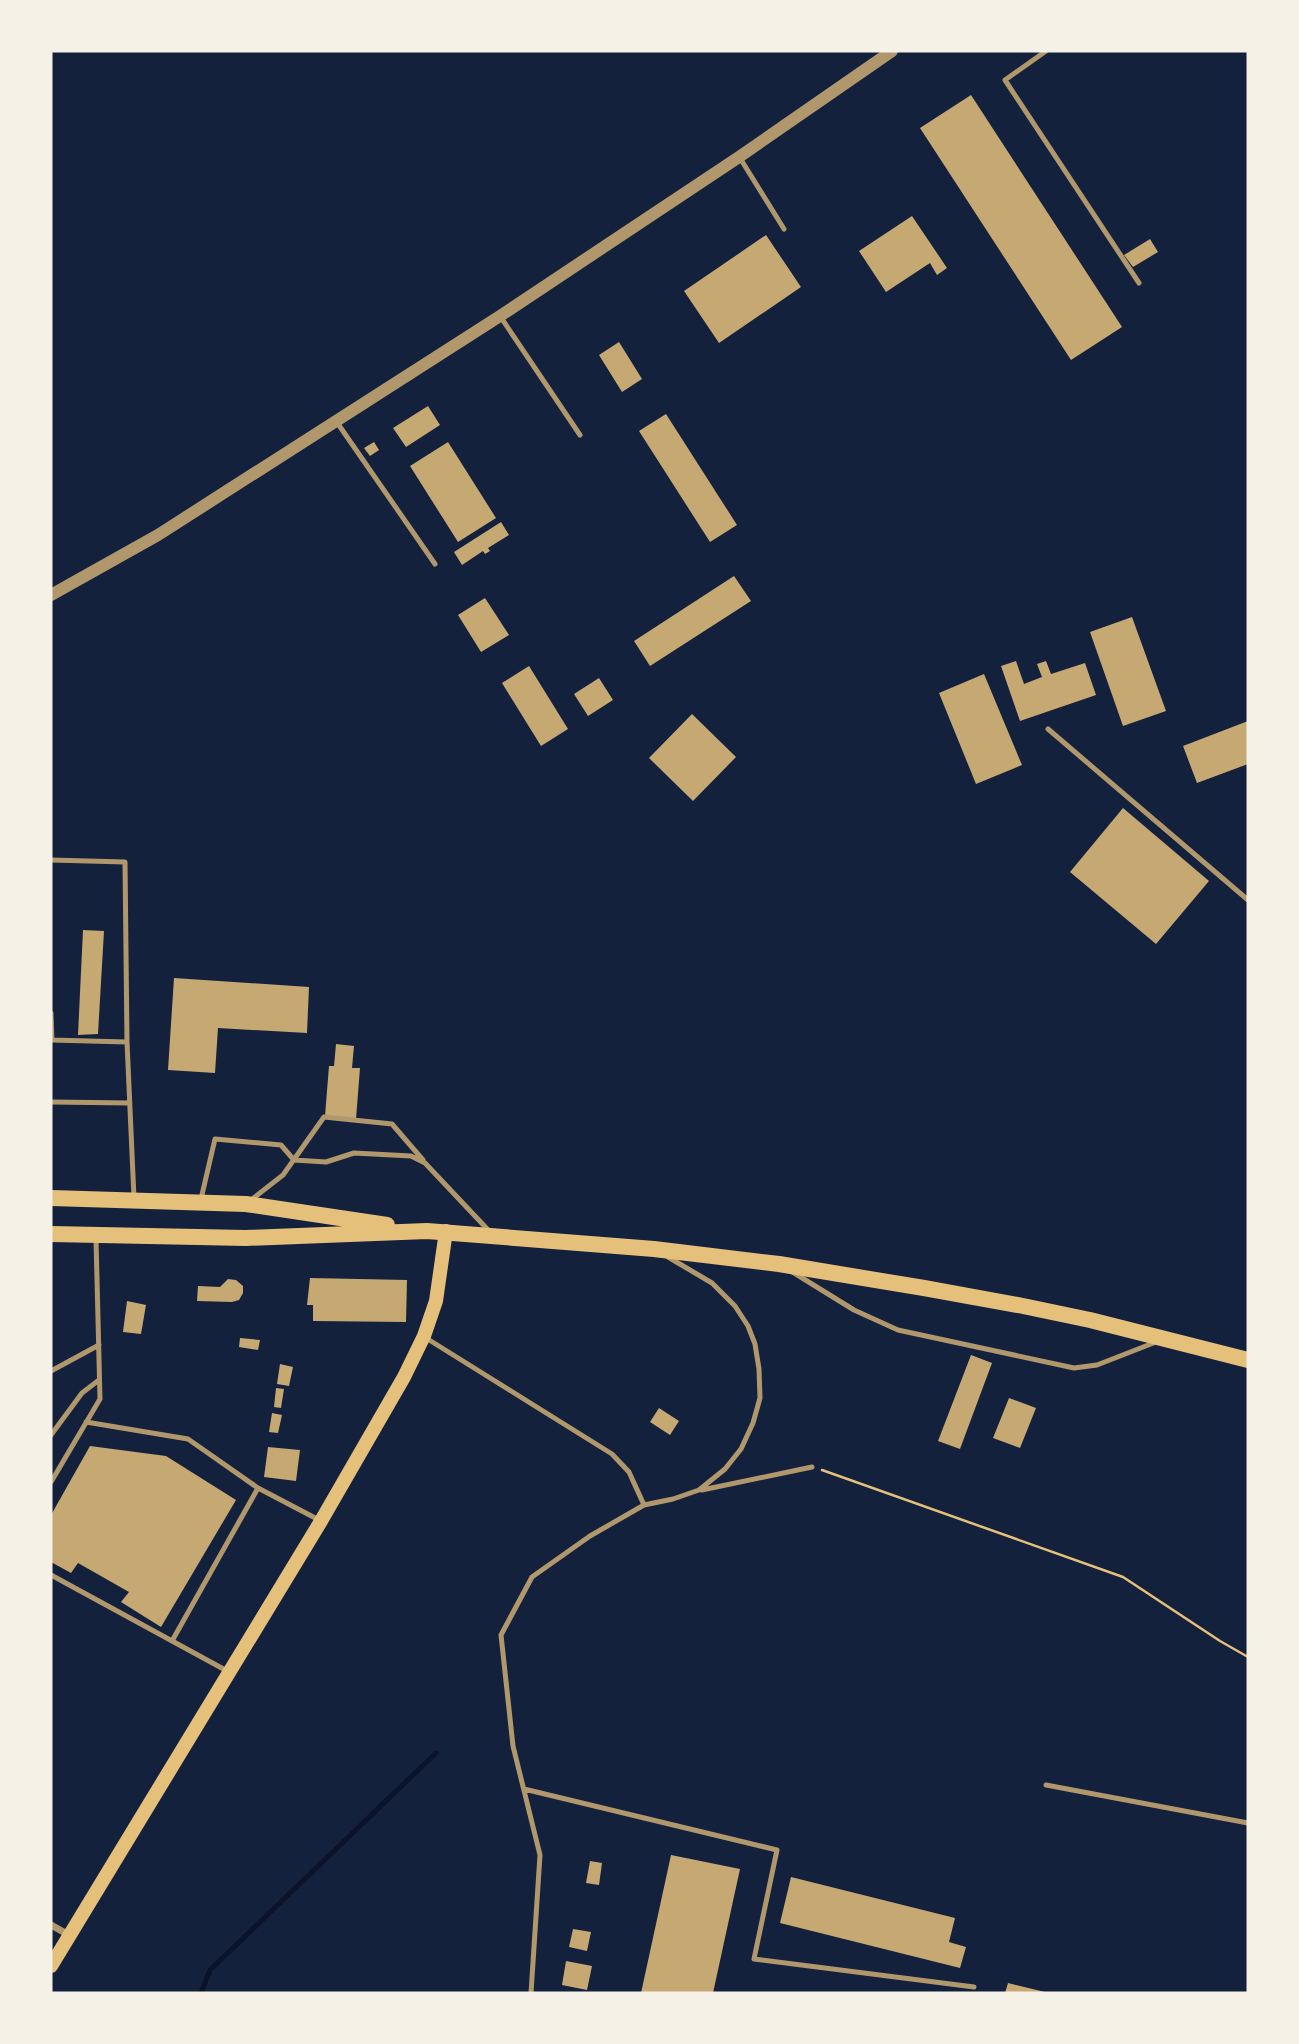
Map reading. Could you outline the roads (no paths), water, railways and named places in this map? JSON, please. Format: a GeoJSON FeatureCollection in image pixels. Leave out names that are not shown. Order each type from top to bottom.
{"type":"FeatureCollection","features":[{"type":"Feature","properties":{"kind":"main road"},"geometry":{"type":"LineString","coordinates":[[51,1199],[246,1204],[427,1231]]}},
{"type":"Feature","properties":{"kind":"main road"},"geometry":{"type":"LineString","coordinates":[[51,1966],[385,1411],[424,1336],[436,1301],[446,1231]]}},
{"type":"Feature","properties":{"kind":"main road"},"geometry":{"type":"LineString","coordinates":[[51,1234],[246,1238],[446,1231],[654,1248],[779,1264],[1023,1306],[1166,1338],[1248,1360]]}},
{"type":"Feature","properties":{"kind":"street"},"geometry":{"type":"LineString","coordinates":[[51,594],[158,535],[500,316],[739,157],[892,51]]}},
{"type":"Feature","properties":{"kind":"street"},"geometry":{"type":"LineString","coordinates":[[51,1925],[69,1935]]}},
{"type":"Feature","properties":{"kind":"lane"},"geometry":{"type":"LineString","coordinates":[[1046,51],[1005,80],[1139,283]]}},
{"type":"Feature","properties":{"kind":"lane"},"geometry":{"type":"LineString","coordinates":[[739,157],[785,229]]}},
{"type":"Feature","properties":{"kind":"lane"},"geometry":{"type":"LineString","coordinates":[[500,316],[580,435]]}},
{"type":"Feature","properties":{"kind":"lane"},"geometry":{"type":"LineString","coordinates":[[336,421],[435,564]]}},
{"type":"Feature","properties":{"kind":"lane"},"geometry":{"type":"LineString","coordinates":[[1048,729],[1248,900]]}},
{"type":"Feature","properties":{"kind":"lane"},"geometry":{"type":"LineString","coordinates":[[51,860],[125,862],[127,1042],[135,1201]]}},
{"type":"Feature","properties":{"kind":"lane"},"geometry":{"type":"LineString","coordinates":[[51,1013],[51,1040],[127,1042]]}},
{"type":"Feature","properties":{"kind":"lane"},"geometry":{"type":"LineString","coordinates":[[51,1102],[130,1103]]}},
{"type":"Feature","properties":{"kind":"lane"},"geometry":{"type":"LineString","coordinates":[[246,1204],[283,1175],[324,1117],[392,1124],[494,1235]]}},
{"type":"Feature","properties":{"kind":"lane"},"geometry":{"type":"LineString","coordinates":[[200,1203],[215,1139],[281,1145],[294,1160],[326,1162],[354,1153],[411,1156],[425,1163]]}},
{"type":"Feature","properties":{"kind":"lane"},"geometry":{"type":"LineString","coordinates":[[51,1482],[100,1399],[96,1235]]}},
{"type":"Feature","properties":{"kind":"lane"},"geometry":{"type":"LineString","coordinates":[[654,1248],[712,1283],[735,1306],[748,1326],[760,1369],[760,1398],[753,1423],[741,1449],[725,1469],[699,1490]]}},
{"type":"Feature","properties":{"kind":"lane"},"geometry":{"type":"LineString","coordinates":[[779,1264],[854,1310],[898,1330],[1074,1368],[1097,1365],[1166,1338]]}},
{"type":"Feature","properties":{"kind":"lane"},"geometry":{"type":"LineString","coordinates":[[424,1336],[612,1454],[629,1472],[644,1505]]}},
{"type":"Feature","properties":{"kind":"lane"},"geometry":{"type":"LineString","coordinates":[[51,1371],[99,1345]]}},
{"type":"Feature","properties":{"kind":"lane"},"geometry":{"type":"LineString","coordinates":[[51,1435],[82,1393],[99,1380]]}},
{"type":"Feature","properties":{"kind":"lane"},"geometry":{"type":"LineString","coordinates":[[86,1422],[188,1439],[258,1488],[321,1521]]}},
{"type":"Feature","properties":{"kind":"lane"},"geometry":{"type":"LineString","coordinates":[[531,1993],[540,1855],[513,1745],[501,1635],[532,1577],[590,1536],[644,1505],[699,1490],[812,1467]]}},
{"type":"Feature","properties":{"kind":"lane"},"geometry":{"type":"LineString","coordinates":[[172,1641],[258,1488]]}},
{"type":"Feature","properties":{"kind":"lane"},"geometry":{"type":"LineString","coordinates":[[51,1575],[229,1672]]}},
{"type":"Feature","properties":{"kind":"lane"},"geometry":{"type":"LineString","coordinates":[[1046,1785],[1248,1823]]}},
{"type":"Feature","properties":{"kind":"lane"},"geometry":{"type":"LineString","coordinates":[[524,1789],[777,1850],[754,1959],[974,1986]]}},
{"type":"Feature","properties":{"kind":"waterway"},"geometry":{"type":"LineString","coordinates":[[201,1993],[210,1970],[436,1753]]}}]}
